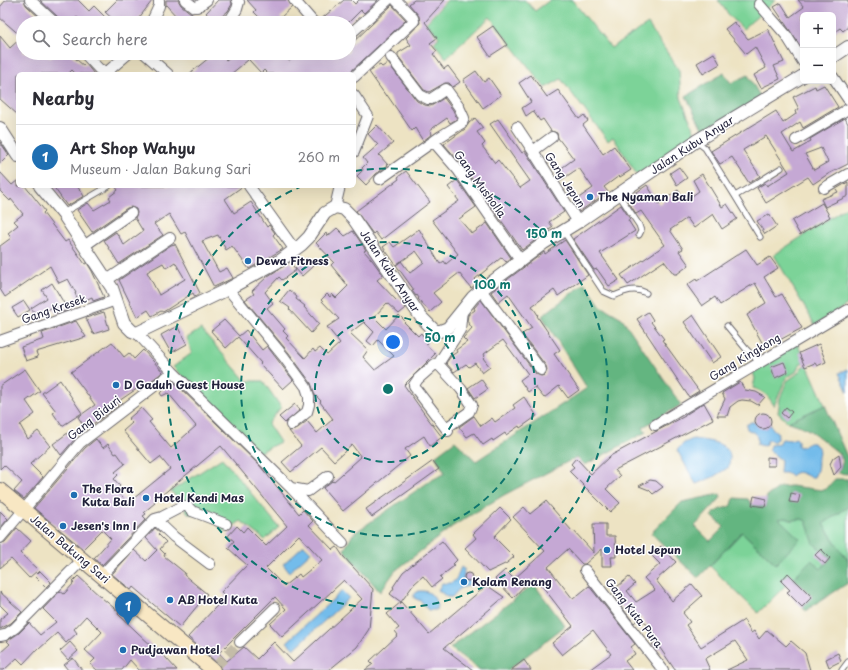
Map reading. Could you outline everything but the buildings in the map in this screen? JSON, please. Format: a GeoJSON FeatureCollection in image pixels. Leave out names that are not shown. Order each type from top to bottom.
{"type":"FeatureCollection","features":[{"type":"Feature","properties":{"kind":"main road","name":"Jalan Bakung Sari"},"geometry":{"type":"LineString","coordinates":[[0,490],[101,576],[214,668]]}},
{"type":"Feature","properties":{"kind":"street"},"geometry":{"type":"LineString","coordinates":[[30,0],[47,16]]}},
{"type":"Feature","properties":{"kind":"street"},"geometry":{"type":"LineString","coordinates":[[154,16],[159,6],[159,0]]}},
{"type":"Feature","properties":{"kind":"street"},"geometry":{"type":"LineString","coordinates":[[185,0],[194,7],[204,3]]}},
{"type":"Feature","properties":{"kind":"street"},"geometry":{"type":"LineString","coordinates":[[233,16],[239,6],[239,2],[237,0]]}},
{"type":"Feature","properties":{"kind":"street"},"geometry":{"type":"LineString","coordinates":[[294,0],[308,16]]}},
{"type":"Feature","properties":{"kind":"street"},"geometry":{"type":"LineString","coordinates":[[356,29],[388,0]]}},
{"type":"Feature","properties":{"kind":"street"},"geometry":{"type":"LineString","coordinates":[[356,75],[414,21],[396,0]]}},
{"type":"Feature","properties":{"kind":"street"},"geometry":{"type":"LineString","coordinates":[[758,4],[786,35],[800,57]]}},
{"type":"Feature","properties":{"kind":"street"},"geometry":{"type":"LineString","coordinates":[[836,55],[848,47]]}},
{"type":"Feature","properties":{"kind":"street"},"geometry":{"type":"LineString","coordinates":[[380,179],[433,141],[462,123],[464,118],[464,114],[446,88],[431,99],[420,95],[391,57]]}},
{"type":"Feature","properties":{"kind":"street"},"geometry":{"type":"LineString","coordinates":[[91,60],[99,69],[107,72],[121,60]]}},
{"type":"Feature","properties":{"kind":"street"},"geometry":{"type":"LineString","coordinates":[[152,60],[166,72]]}},
{"type":"Feature","properties":{"kind":"street","name":"Jalan Kubu Anyar"},"geometry":{"type":"LineString","coordinates":[[335,207],[344,209],[360,228],[421,317],[435,331],[440,332],[448,328],[473,297],[521,261],[696,141],[800,78]]}},
{"type":"Feature","properties":{"kind":"street"},"geometry":{"type":"LineString","coordinates":[[836,81],[846,93]]}},
{"type":"Feature","properties":{"kind":"street"},"geometry":{"type":"LineString","coordinates":[[356,99],[368,116],[356,147]]}},
{"type":"Feature","properties":{"kind":"street"},"geometry":{"type":"LineString","coordinates":[[796,140],[848,109]]}},
{"type":"Feature","properties":{"kind":"street","name":"Gang Jepun"},"geometry":{"type":"LineString","coordinates":[[517,127],[578,222]]}},
{"type":"Feature","properties":{"kind":"street"},"geometry":{"type":"LineString","coordinates":[[0,128],[16,153]]}},
{"type":"Feature","properties":{"kind":"street","name":"Gang Jepun"},"geometry":{"type":"LineString","coordinates":[[532,151],[552,137]]}},
{"type":"Feature","properties":{"kind":"street","name":"Gang Musholla"},"geometry":{"type":"LineString","coordinates":[[433,141],[458,170],[521,261]]}},
{"type":"Feature","properties":{"kind":"street"},"geometry":{"type":"LineString","coordinates":[[824,188],[848,174]]}},
{"type":"Feature","properties":{"kind":"street"},"geometry":{"type":"LineString","coordinates":[[42,188],[63,214],[112,288],[124,323],[132,331],[137,333],[173,372],[291,488],[343,543]]}},
{"type":"Feature","properties":{"kind":"street"},"geometry":{"type":"LineString","coordinates":[[250,188],[295,250]]}},
{"type":"Feature","properties":{"kind":"street"},"geometry":{"type":"LineString","coordinates":[[137,333],[263,271],[295,250],[309,237],[325,213],[335,207],[340,188]]}},
{"type":"Feature","properties":{"kind":"street"},"geometry":{"type":"LineString","coordinates":[[84,246],[131,214]]}},
{"type":"Feature","properties":{"kind":"street"},"geometry":{"type":"LineString","coordinates":[[107,280],[170,238]]}},
{"type":"Feature","properties":{"kind":"street"},"geometry":{"type":"LineString","coordinates":[[228,289],[288,362],[306,388],[309,396],[307,412],[291,425]]}},
{"type":"Feature","properties":{"kind":"street"},"geometry":{"type":"LineString","coordinates":[[481,290],[541,370]]}},
{"type":"Feature","properties":{"kind":"street","name":"Gang Kresek"},"geometry":{"type":"LineString","coordinates":[[0,341],[116,300]]}},
{"type":"Feature","properties":{"kind":"street"},"geometry":{"type":"LineString","coordinates":[[438,364],[461,389],[472,405],[469,412],[447,430],[414,385],[418,379],[435,364],[438,364],[460,330],[462,310]]}},
{"type":"Feature","properties":{"kind":"street","name":"Gang Kingkong"},"geometry":{"type":"LineString","coordinates":[[655,425],[848,310]]}},
{"type":"Feature","properties":{"kind":"street","name":"Gang Biduri"},"geometry":{"type":"LineString","coordinates":[[0,538],[80,443],[173,372]]}},
{"type":"Feature","properties":{"kind":"street"},"geometry":{"type":"LineString","coordinates":[[291,488],[308,491],[328,476]]}},
{"type":"Feature","properties":{"kind":"street"},"geometry":{"type":"LineString","coordinates":[[101,576],[155,519],[183,506],[187,506],[192,511],[226,524]]}},
{"type":"Feature","properties":{"kind":"street"},"geometry":{"type":"LineString","coordinates":[[155,519],[174,537],[210,564]]}},
{"type":"Feature","properties":{"kind":"street"},"geometry":{"type":"LineString","coordinates":[[0,636],[5,635],[15,628],[82,560]]}},
{"type":"Feature","properties":{"kind":"street","name":"Gang Kuta Pura"},"geometry":{"type":"LineString","coordinates":[[585,570],[663,670]]}},
{"type":"Feature","properties":{"kind":"street"},"geometry":{"type":"LineString","coordinates":[[240,642],[275,608]]}},
{"type":"Feature","properties":{"kind":"lane"},"geometry":{"type":"LineString","coordinates":[[696,141],[705,148],[760,237]]}},
{"type":"Feature","properties":{"kind":"lane"},"geometry":{"type":"LineString","coordinates":[[734,196],[781,168]]}},
{"type":"Feature","properties":{"kind":"lane"},"geometry":{"type":"LineString","coordinates":[[63,214],[106,188]]}},
{"type":"Feature","properties":{"kind":"lane"},"geometry":{"type":"LineString","coordinates":[[618,194],[639,224],[641,231],[639,235]]}},
{"type":"Feature","properties":{"kind":"lane"},"geometry":{"type":"LineString","coordinates":[[564,231],[603,291],[614,296],[633,289],[640,290],[646,294]]}},
{"type":"Feature","properties":{"kind":"lane"},"geometry":{"type":"LineString","coordinates":[[727,326],[759,362]]}},
{"type":"Feature","properties":{"kind":"lane"},"geometry":{"type":"LineString","coordinates":[[842,670],[848,662]]}},
{"type":"Feature","properties":{"kind":"lane"},"geometry":{"type":"LineString","coordinates":[[842,670],[848,668]]}},
{"type":"Feature","properties":{"kind":"green space"},"geometry":{"type":"Polygon","coordinates":[[[447,0],[525,0],[535,11],[550,0],[572,0],[611,48],[648,24],[679,70],[681,98],[696,135],[637,175],[613,137],[608,141],[561,79],[545,88],[490,17],[446,58],[434,43],[439,37],[426,23],[447,0]]]}},
{"type":"Feature","properties":{"kind":"green space"},"geometry":{"type":"Polygon","coordinates":[[[718,0],[776,0],[743,29],[729,15],[718,0]]]}},
{"type":"Feature","properties":{"kind":"green space"},"geometry":{"type":"Polygon","coordinates":[[[724,73],[731,83],[748,75],[761,98],[704,132],[686,96],[724,73]]]}},
{"type":"Feature","properties":{"kind":"green space"},"geometry":{"type":"Polygon","coordinates":[[[848,206],[848,304],[815,325],[774,255],[848,206]]]}},
{"type":"Feature","properties":{"kind":"green space"},"geometry":{"type":"Polygon","coordinates":[[[585,283],[601,306],[622,318],[681,405],[643,427],[646,432],[585,465],[577,457],[504,495],[453,526],[395,571],[380,592],[344,550],[353,534],[430,481],[445,473],[435,456],[455,441],[476,461],[587,388],[542,316],[585,283]]]}},
{"type":"Feature","properties":{"kind":"green space"},"geometry":{"type":"Polygon","coordinates":[[[201,329],[246,381],[263,381],[281,407],[268,424],[280,442],[258,453],[173,367],[192,353],[187,338],[201,329]]]}},
{"type":"Feature","properties":{"kind":"green space"},"geometry":{"type":"Polygon","coordinates":[[[797,343],[805,361],[800,364],[796,372],[786,378],[774,406],[765,394],[753,388],[755,378],[752,370],[797,343]]]}},
{"type":"Feature","properties":{"kind":"green space"},"geometry":{"type":"Polygon","coordinates":[[[807,364],[825,405],[788,422],[778,413],[780,398],[787,381],[807,364]]]}},
{"type":"Feature","properties":{"kind":"green space"},"geometry":{"type":"Polygon","coordinates":[[[825,405],[848,459],[848,474],[838,473],[842,460],[836,451],[811,432],[801,426],[788,422],[825,405]]]}},
{"type":"Feature","properties":{"kind":"green space"},"geometry":{"type":"Polygon","coordinates":[[[222,458],[279,527],[265,540],[241,521],[224,532],[209,514],[189,514],[171,491],[222,458]]]}},
{"type":"Feature","properties":{"kind":"green space"},"geometry":{"type":"Polygon","coordinates":[[[835,479],[848,479],[848,507],[823,524],[848,561],[848,583],[805,611],[802,607],[812,596],[793,578],[811,560],[821,569],[831,558],[814,544],[806,521],[802,519],[779,519],[800,539],[776,564],[742,532],[698,578],[651,533],[682,502],[720,494],[721,497],[719,500],[695,526],[710,541],[724,527],[712,516],[719,510],[732,505],[734,498],[748,499],[752,505],[765,507],[767,496],[780,487],[791,486],[822,490],[826,489],[835,479]]]}},
{"type":"Feature","properties":{"kind":"green space"},"geometry":{"type":"Polygon","coordinates":[[[848,507],[848,561],[823,524],[848,507]]]}},
{"type":"Feature","properties":{"kind":"green space"},"geometry":{"type":"Polygon","coordinates":[[[780,518],[791,520],[802,519],[806,521],[814,543],[831,558],[821,569],[811,560],[758,613],[710,566],[742,532],[776,564],[780,518]]]}},
{"type":"Feature","properties":{"kind":"green space"},"geometry":{"type":"Polygon","coordinates":[[[534,584],[565,626],[508,670],[480,670],[450,648],[534,584]]]}},
{"type":"Feature","properties":{"kind":"water"},"geometry":{"type":"Polygon","coordinates":[[[848,369],[848,392],[839,373],[848,369]]]}},
{"type":"Feature","properties":{"kind":"water"},"geometry":{"type":"Polygon","coordinates":[[[754,422],[762,428],[766,428],[770,424],[778,433],[777,439],[773,442],[770,440],[767,441],[764,446],[756,444],[758,441],[756,434],[747,429],[746,425],[754,422]]]}},
{"type":"Feature","properties":{"kind":"water"},"geometry":{"type":"Polygon","coordinates":[[[796,438],[798,440],[798,446],[800,447],[808,443],[813,443],[820,450],[814,477],[797,472],[791,476],[786,473],[780,473],[781,460],[769,450],[770,445],[779,444],[782,439],[790,440],[796,438]]]}},
{"type":"Feature","properties":{"kind":"water"},"geometry":{"type":"Polygon","coordinates":[[[693,439],[709,441],[725,448],[730,457],[729,467],[713,477],[696,484],[677,450],[684,443],[693,439]]]}},
{"type":"Feature","properties":{"kind":"water"},"geometry":{"type":"Polygon","coordinates":[[[304,545],[311,552],[289,572],[283,564],[304,545]]]}},
{"type":"Feature","properties":{"kind":"water","name":"Kolam Renang"},"geometry":{"type":"Polygon","coordinates":[[[461,567],[465,570],[463,572],[465,574],[463,577],[464,580],[468,581],[472,579],[475,582],[472,585],[460,588],[452,597],[447,597],[438,590],[442,583],[451,583],[455,580],[461,567]]]}},
{"type":"Feature","properties":{"kind":"water"},"geometry":{"type":"Polygon","coordinates":[[[342,591],[349,598],[294,649],[287,642],[342,591]]]}},
{"type":"Feature","properties":{"kind":"water"},"geometry":{"type":"Polygon","coordinates":[[[419,591],[431,594],[438,606],[436,610],[428,610],[421,601],[414,598],[414,594],[419,591]]]}},
{"type":"Feature","properties":{"kind":"tunnel"},"geometry":{"type":"LineString","coordinates":[[217,665],[240,642]]}},
{"type":"Feature","properties":{"kind":"place","name":"The Nyaman Bali"},"geometry":{"type":"Point","coordinates":[590,197]}},
{"type":"Feature","properties":{"kind":"place","name":"Dewa Fitness"},"geometry":{"type":"Point","coordinates":[248,261]}},
{"type":"Feature","properties":{"kind":"place","name":"D Gaduh Guest House"},"geometry":{"type":"Point","coordinates":[116,385]}},
{"type":"Feature","properties":{"kind":"place","name":"The Flora Kuta Bali"},"geometry":{"type":"Point","coordinates":[74,495]}},
{"type":"Feature","properties":{"kind":"place","name":"Hotel Kendi Mas"},"geometry":{"type":"Point","coordinates":[146,498]}},
{"type":"Feature","properties":{"kind":"place","name":"Jesen's Inn I"},"geometry":{"type":"Point","coordinates":[63,526]}},
{"type":"Feature","properties":{"kind":"place","name":"Hotel Jepun"},"geometry":{"type":"Point","coordinates":[607,550]}},
{"type":"Feature","properties":{"kind":"place","name":"Kolam Renang"},"geometry":{"type":"Point","coordinates":[464,582]}},
{"type":"Feature","properties":{"kind":"place","name":"AB Hotel Kuta"},"geometry":{"type":"Point","coordinates":[170,600]}},
{"type":"Feature","properties":{"kind":"place","name":"Art Shop Wahyu"},"geometry":{"type":"Point","coordinates":[128,625]}},
{"type":"Feature","properties":{"kind":"place","name":"Pudjawan Hotel"},"geometry":{"type":"Point","coordinates":[123,650]}}]}
